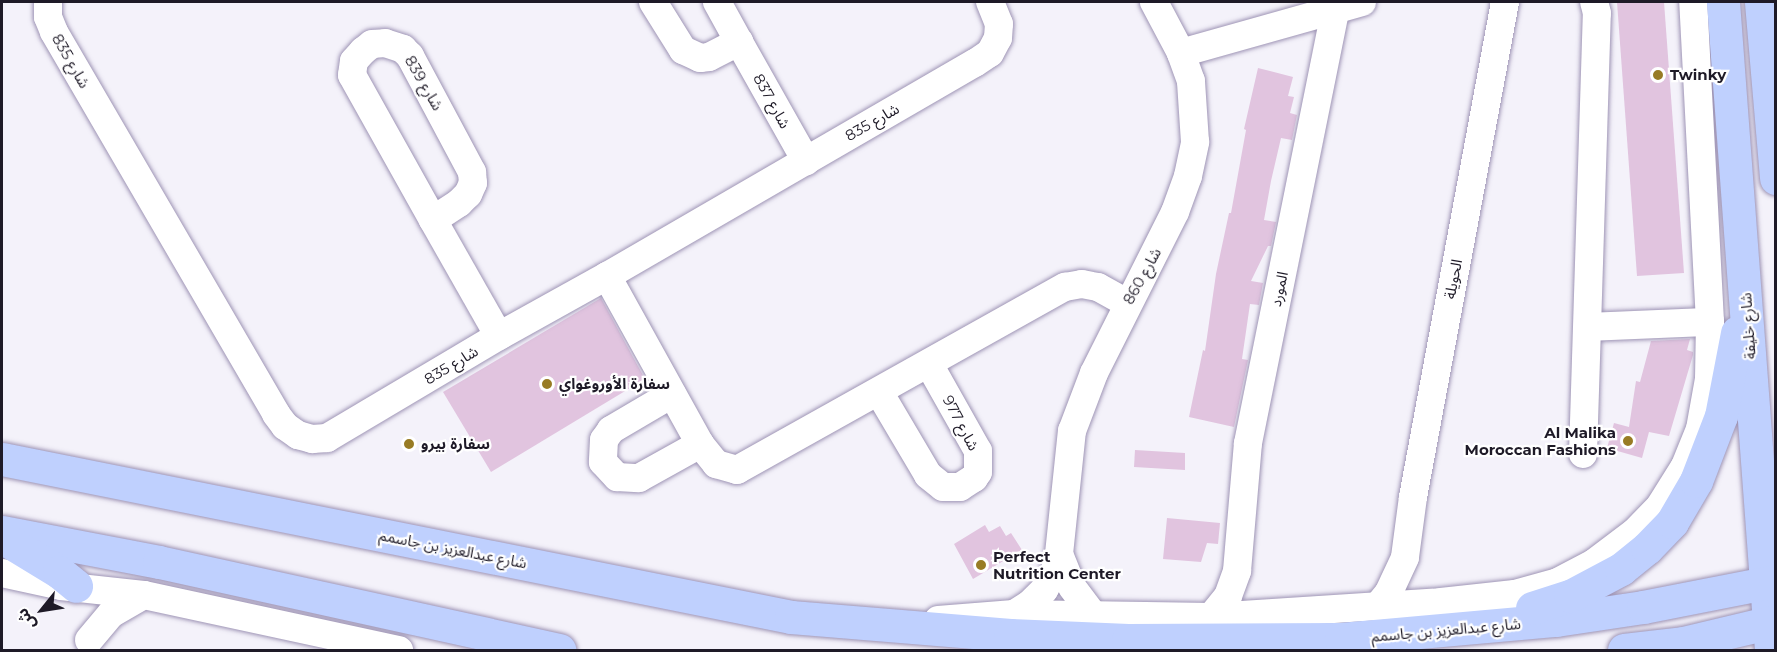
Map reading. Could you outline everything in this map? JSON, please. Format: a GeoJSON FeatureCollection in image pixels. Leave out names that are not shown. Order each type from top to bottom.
{"type":"FeatureCollection","features":[{"type":"Feature","properties":{"kind":"main road","name":"شارع خليفة"},"geometry":{"type":"LineString","coordinates":[[1723,2],[1745,290],[1772,584],[1772,632]]}},
{"type":"Feature","properties":{"kind":"main road"},"geometry":{"type":"LineString","coordinates":[[1761,2],[1776,178]]}},
{"type":"Feature","properties":{"kind":"main road"},"geometry":{"type":"LineString","coordinates":[[1443,616],[1509,615],[1570,596],[1621,568],[1647,548],[1672,522],[1696,481],[1721,416],[1745,290]]}},
{"type":"Feature","properties":{"kind":"main road","name":"شارع عبدالعزيز بن جاسمم"},"geometry":{"type":"LineString","coordinates":[[5,458],[792,617],[907,626],[1128,640],[1341,639],[1443,616],[1556,620],[1772,584]]}},
{"type":"Feature","properties":{"kind":"main road"},"geometry":{"type":"LineString","coordinates":[[2,532],[159,562],[559,651]]}},
{"type":"Feature","properties":{"kind":"main road"},"geometry":{"type":"LineString","coordinates":[[2,537],[59,572],[76,586]]}},
{"type":"Feature","properties":{"kind":"main road"},"geometry":{"type":"LineString","coordinates":[[1624,651],[1772,632]]}},
{"type":"Feature","properties":{"kind":"main road"},"geometry":{"type":"LineString","coordinates":[[468,651],[526,644]]}},
{"type":"Feature","properties":{"kind":"street","name":"شارع 835"},"geometry":{"type":"LineString","coordinates":[[48,2],[48,17],[54,32],[285,426],[298,435],[327,438],[499,336],[607,276],[990,53],[998,38],[999,24],[990,2]]}},
{"type":"Feature","properties":{"kind":"street"},"geometry":{"type":"LineString","coordinates":[[653,2],[677,43],[691,56],[709,57],[739,42]]}},
{"type":"Feature","properties":{"kind":"street","name":"شارع 837"},"geometry":{"type":"LineString","coordinates":[[717,2],[806,161]]}},
{"type":"Feature","properties":{"kind":"street","name":"شارع 860"},"geometry":{"type":"LineString","coordinates":[[1014,614],[1030,604],[1044,590],[1053,573],[1059,554],[1072,431],[1094,373],[1127,303],[1176,212],[1188,176],[1195,142],[1191,81],[1181,53],[1154,2]]}},
{"type":"Feature","properties":{"kind":"street","name":"الحويلة"},"geometry":{"type":"LineString","coordinates":[[1377,607],[1389,592],[1406,557],[1413,497],[1505,2]]}},
{"type":"Feature","properties":{"kind":"street"},"geometry":{"type":"LineString","coordinates":[[1583,454],[1589,327],[1597,13],[1594,2]]}},
{"type":"Feature","properties":{"kind":"street"},"geometry":{"type":"LineString","coordinates":[[1589,327],[1710,322],[1693,2]]}},
{"type":"Feature","properties":{"kind":"street","name":"المورد"},"geometry":{"type":"LineString","coordinates":[[1181,53],[1349,6],[1248,443],[1237,570],[1228,596],[1211,617]]}},
{"type":"Feature","properties":{"kind":"street","name":"شارع 839"},"geometry":{"type":"LineString","coordinates":[[433,220],[459,203],[468,194],[473,183],[472,172],[410,56],[394,45],[372,44],[354,61],[352,75],[433,220],[499,336]]}},
{"type":"Feature","properties":{"kind":"street"},"geometry":{"type":"LineString","coordinates":[[607,276],[700,444],[716,464],[737,470],[1065,287],[1082,284],[1098,287],[1127,303]]}},
{"type":"Feature","properties":{"kind":"street","name":"شارع عبدالعزيز بن جاسمم"},"geometry":{"type":"LineString","coordinates":[[907,626],[948,618],[1014,614],[1211,617],[1377,607],[1443,616],[1558,582],[1593,563],[1635,532],[1660,506],[1685,466],[1700,429],[1709,379],[1710,322]]}},
{"type":"Feature","properties":{"kind":"street","name":"شارع 977"},"geometry":{"type":"LineString","coordinates":[[879,392],[928,475],[943,487],[960,487],[974,478],[978,472],[978,451],[929,364]]}},
{"type":"Feature","properties":{"kind":"street"},"geometry":{"type":"LineString","coordinates":[[672,394],[611,430],[604,440],[603,462],[617,477],[639,478],[700,444]]}},
{"type":"Feature","properties":{"kind":"street","name":"شارع 860"},"geometry":{"type":"LineString","coordinates":[[1059,554],[1072,587],[1094,616]]}},
{"type":"Feature","properties":{"kind":"street"},"geometry":{"type":"LineString","coordinates":[[1406,557],[1443,616]]}},
{"type":"Feature","properties":{"kind":"street","name":"المورد"},"geometry":{"type":"LineString","coordinates":[[1237,570],[1246,594],[1262,614]]}},
{"type":"Feature","properties":{"kind":"street"},"geometry":{"type":"LineString","coordinates":[[2,573],[61,586],[144,595],[399,651]]}},
{"type":"Feature","properties":{"kind":"street"},"geometry":{"type":"LineString","coordinates":[[76,586],[89,609],[88,645]]}},
{"type":"Feature","properties":{"kind":"street"},"geometry":{"type":"LineString","coordinates":[[88,645],[111,614],[144,595]]}},
{"type":"Feature","properties":{"kind":"building"},"geometry":{"type":"Polygon","coordinates":[[[1617,2],[1664,2],[1684,273],[1637,276],[1617,2]]]}},
{"type":"Feature","properties":{"kind":"building"},"geometry":{"type":"Polygon","coordinates":[[[1258,68],[1293,77],[1288,96],[1294,97],[1290,113],[1297,115],[1292,140],[1281,138],[1271,181],[1264,220],[1276,222],[1271,246],[1268,246],[1251,281],[1263,283],[1259,305],[1250,304],[1242,359],[1248,360],[1234,427],[1189,417],[1203,350],[1205,351],[1216,274],[1229,213],[1231,213],[1246,130],[1244,129],[1258,68]]]}},
{"type":"Feature","properties":{"kind":"building","name":"سفارة الأوروغواي"},"geometry":{"type":"Polygon","coordinates":[[[601,298],[645,379],[491,472],[443,392],[601,298]]]}},
{"type":"Feature","properties":{"kind":"building"},"geometry":{"type":"Polygon","coordinates":[[[1690,339],[1687,350],[1693,352],[1693,355],[1669,436],[1649,432],[1642,458],[1607,448],[1614,423],[1629,427],[1636,381],[1640,382],[1651,341],[1690,339]]]}},
{"type":"Feature","properties":{"kind":"building"},"geometry":{"type":"Polygon","coordinates":[[[1135,450],[1185,453],[1185,470],[1134,467],[1135,450]]]}},
{"type":"Feature","properties":{"kind":"building"},"geometry":{"type":"Polygon","coordinates":[[[1167,518],[1220,523],[1218,544],[1207,543],[1201,562],[1163,559],[1167,518]]]}},
{"type":"Feature","properties":{"kind":"building","name":"Perfect Nutrition Center"},"geometry":{"type":"Polygon","coordinates":[[[985,525],[989,532],[1000,526],[1006,536],[1011,533],[1022,550],[973,579],[954,544],[985,525]]]}},
{"type":"Feature","properties":{"kind":"place","name":"Twinky"},"geometry":{"type":"Point","coordinates":[1658,75]}},
{"type":"Feature","properties":{"kind":"place","name":"سفارة الأوروغواي"},"geometry":{"type":"Point","coordinates":[547,384]}},
{"type":"Feature","properties":{"kind":"place","name":"Al Malika Moroccan Fashions"},"geometry":{"type":"Point","coordinates":[1628,441]}},
{"type":"Feature","properties":{"kind":"place","name":"سفارة بيرو"},"geometry":{"type":"Point","coordinates":[409,444]}},
{"type":"Feature","properties":{"kind":"place","name":"Perfect Nutrition Center"},"geometry":{"type":"Point","coordinates":[981,565]}}]}
